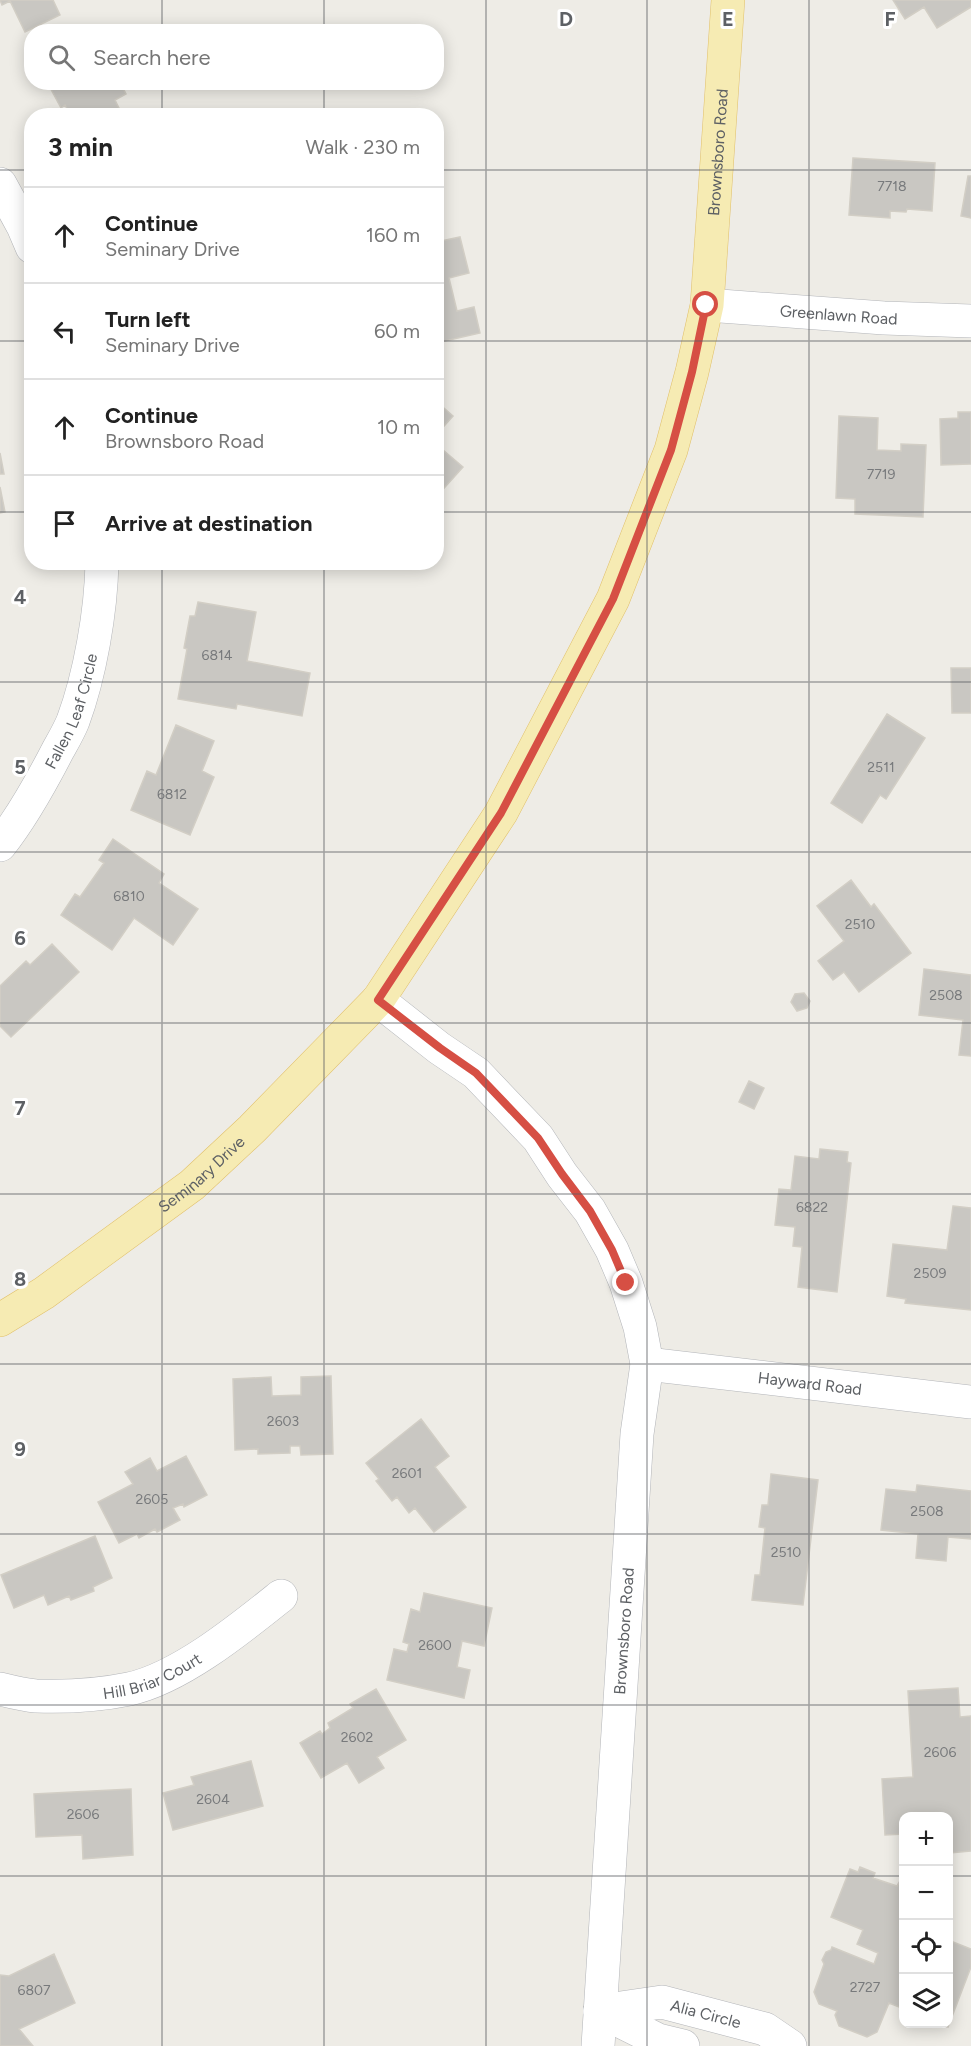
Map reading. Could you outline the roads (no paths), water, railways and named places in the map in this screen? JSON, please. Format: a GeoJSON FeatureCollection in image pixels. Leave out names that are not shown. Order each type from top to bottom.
{"type":"FeatureCollection","features":[{"type":"Feature","properties":{"kind":"main road","name":"Brownsboro Road"},"geometry":{"type":"LineString","coordinates":[[706,305],[728,0]]}},
{"type":"Feature","properties":{"kind":"main road","name":"Seminary Drive"},"geometry":{"type":"LineString","coordinates":[[0,1320],[44,1293],[192,1185],[252,1129],[378,1000],[501,813],[613,599],[671,450],[692,372],[706,305]]}},
{"type":"Feature","properties":{"kind":"street"},"geometry":{"type":"LineString","coordinates":[[0,184],[24,228]]}},
{"type":"Feature","properties":{"kind":"street","name":"Greenlawn Road"},"geometry":{"type":"LineString","coordinates":[[706,305],[884,318],[971,321]]}},
{"type":"Feature","properties":{"kind":"street","name":"Fallen Leaf Circle"},"geometry":{"type":"LineString","coordinates":[[0,845],[18,823],[72,722],[92,652],[102,570]]}},
{"type":"Feature","properties":{"kind":"street","name":"Brownsboro Road"},"geometry":{"type":"LineString","coordinates":[[378,1000],[476,1073],[538,1138],[598,1225],[626,1283],[640,1326],[647,1364],[637,1434],[598,2046]]}},
{"type":"Feature","properties":{"kind":"street","name":"Hayward Road"},"geometry":{"type":"LineString","coordinates":[[647,1364],[971,1402]]}},
{"type":"Feature","properties":{"kind":"street","name":"Hill Briar Court"},"geometry":{"type":"LineString","coordinates":[[0,1689],[36,1696],[130,1689],[173,1672],[238,1631],[281,1596]]}},
{"type":"Feature","properties":{"kind":"street","name":"Alia Circle"},"geometry":{"type":"LineString","coordinates":[[600,2011],[662,2002],[765,2029],[790,2046]]}},
{"type":"Feature","properties":{"kind":"street"},"geometry":{"type":"LineString","coordinates":[[600,2011],[658,2040],[683,2046]]}}]}
